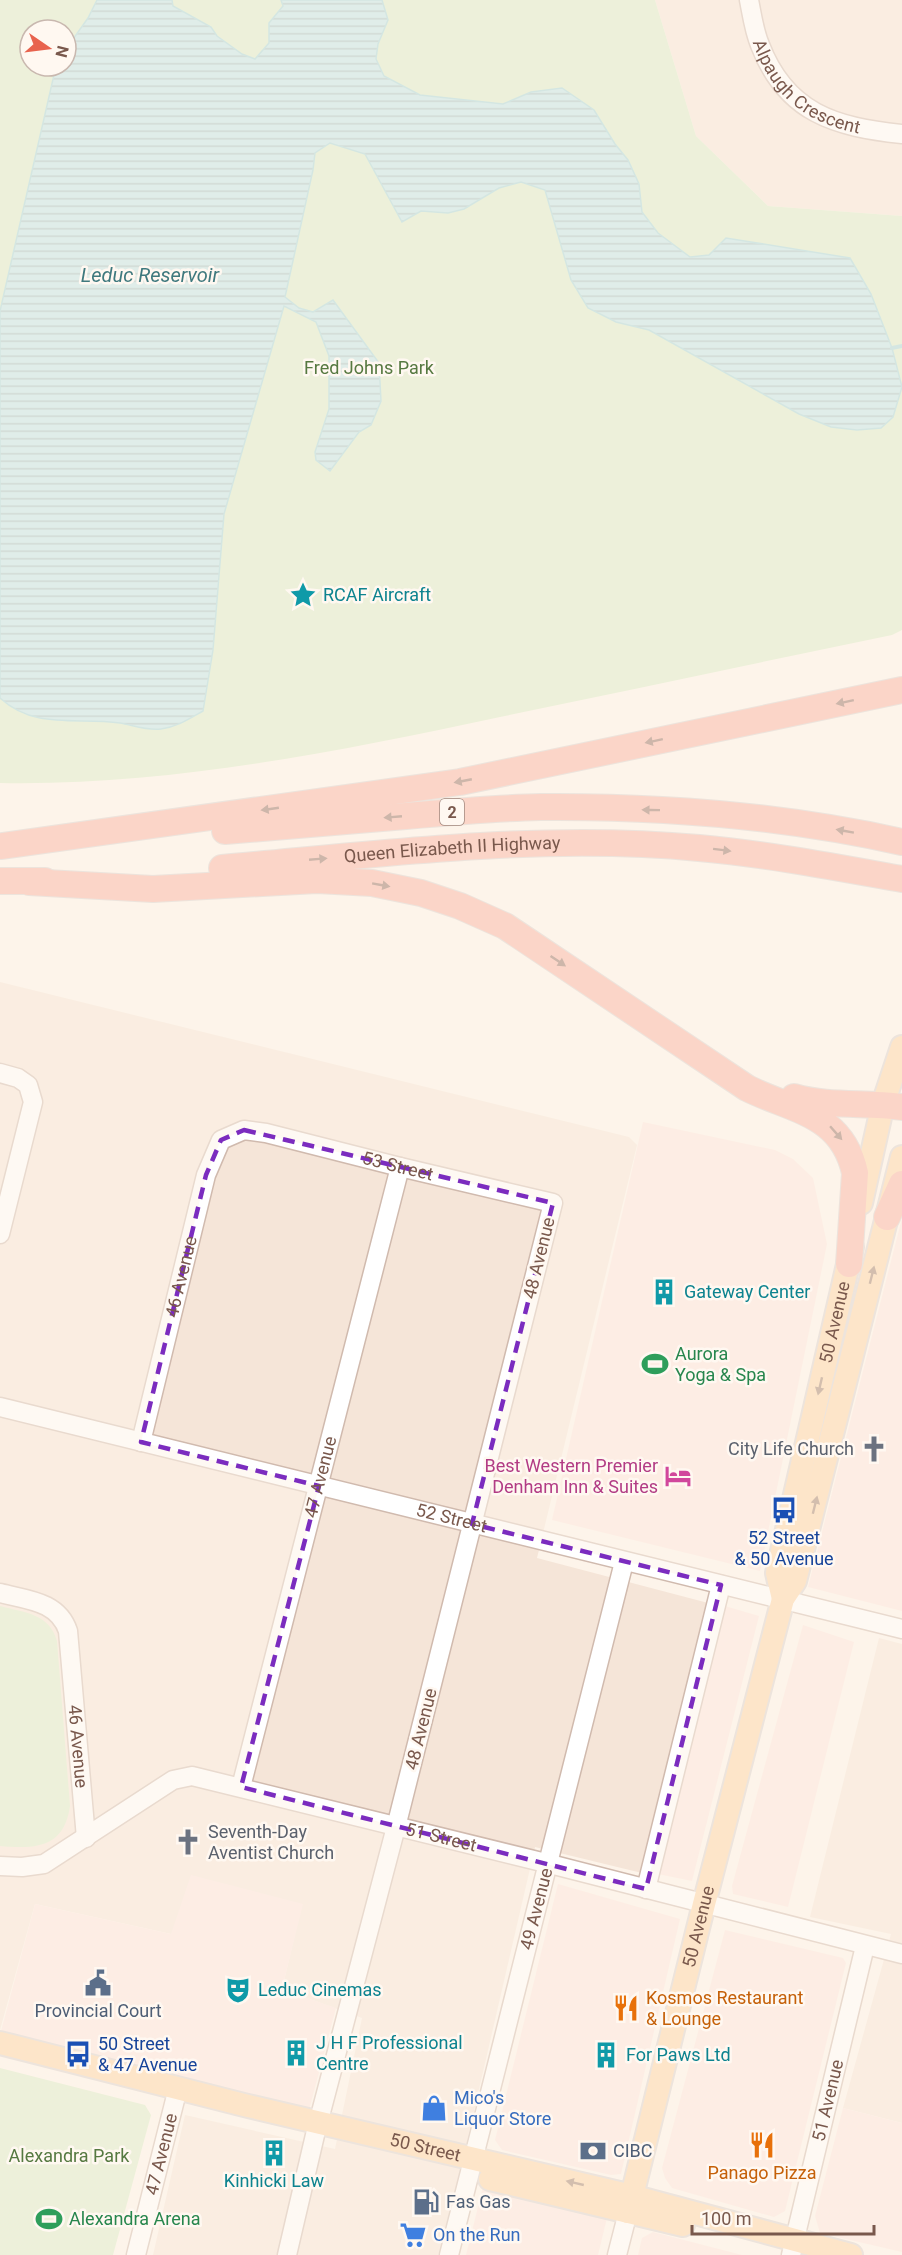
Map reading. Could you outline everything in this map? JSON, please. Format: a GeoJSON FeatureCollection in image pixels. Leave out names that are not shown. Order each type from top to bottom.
{"type":"FeatureCollection","features":[{"type":"Feature","properties":{"kind":"highway"},"geometry":{"type":"LineString","coordinates":[[1,845],[460,782],[902,690]]}},
{"type":"Feature","properties":{"kind":"highway","name":"Queen Elizabeth II Highway"},"geometry":{"type":"LineString","coordinates":[[1,845],[541,807],[666,810],[754,818],[816,826],[902,842]]}},
{"type":"Feature","properties":{"kind":"highway","name":"Queen Elizabeth II Highway"},"geometry":{"type":"LineString","coordinates":[[0,881],[29,882],[447,848],[602,843],[699,848],[801,860],[902,879]]}},
{"type":"Feature","properties":{"kind":"highway"},"geometry":{"type":"LineString","coordinates":[[29,882],[153,890],[317,880],[372,883],[421,893],[460,906],[505,926],[747,1088],[770,1100],[814,1115],[830,1126],[841,1138],[852,1160],[855,1173],[849,1264]]}},
{"type":"Feature","properties":{"kind":"highway"},"geometry":{"type":"LineString","coordinates":[[678,1042],[742,1079],[780,1094],[815,1101],[892,1106]]}},
{"type":"Feature","properties":{"kind":"highway"},"geometry":{"type":"LineString","coordinates":[[887,1217],[902,1184]]}},
{"type":"Feature","properties":{"kind":"main road","name":"50 Avenue"},"geometry":{"type":"LineString","coordinates":[[783,1599],[777,1573],[837,1308],[892,1106],[902,1047]]}},
{"type":"Feature","properties":{"kind":"main road","name":"50 Avenue"},"geometry":{"type":"LineString","coordinates":[[630,2204],[704,1904],[783,1599],[795,1581],[902,1156]]}},
{"type":"Feature","properties":{"kind":"main road"},"geometry":{"type":"LineString","coordinates":[[837,1308],[862,1314]]}},
{"type":"Feature","properties":{"kind":"main road","name":"50 Street"},"geometry":{"type":"LineString","coordinates":[[0,2043],[176,2094]]}},
{"type":"Feature","properties":{"kind":"main road","name":"50 Street"},"geometry":{"type":"LineString","coordinates":[[0,2056],[176,2094],[630,2204],[796,2250],[851,2255]]}},
{"type":"Feature","properties":{"kind":"street","name":"Alpaugh Crescent"},"geometry":{"type":"LineString","coordinates":[[749,0],[759,42],[767,63],[794,97],[816,114],[835,123],[863,130],[902,134]]}},
{"type":"Feature","properties":{"kind":"street"},"geometry":{"type":"LineString","coordinates":[[0,1073],[18,1078],[28,1085],[33,1102],[1,1226]]}},
{"type":"Feature","properties":{"kind":"street","name":"53 Street"},"geometry":{"type":"LineString","coordinates":[[244,1130],[266,1133],[553,1203]]}},
{"type":"Feature","properties":{"kind":"street","name":"46 Avenue"},"geometry":{"type":"LineString","coordinates":[[141,1442],[206,1175],[221,1140],[244,1130]]}},
{"type":"Feature","properties":{"kind":"street","name":"47 Avenue"},"geometry":{"type":"LineString","coordinates":[[241,1787],[400,1167]]}},
{"type":"Feature","properties":{"kind":"street","name":"48 Avenue"},"geometry":{"type":"LineString","coordinates":[[287,2255],[317,2129],[396,1827],[553,1203]]}},
{"type":"Feature","properties":{"kind":"street","name":"52 Street"},"geometry":{"type":"LineString","coordinates":[[0,1407],[902,1629]]}},
{"type":"Feature","properties":{"kind":"street","name":"49 Avenue"},"geometry":{"type":"LineString","coordinates":[[449,2255],[624,1562]]}},
{"type":"Feature","properties":{"kind":"street"},"geometry":{"type":"LineString","coordinates":[[646,1889],[721,1585]]}},
{"type":"Feature","properties":{"kind":"street","name":"46 Avenue"},"geometry":{"type":"LineString","coordinates":[[0,1593],[49,1605],[65,1621],[68,1631],[86,1838]]}},
{"type":"Feature","properties":{"kind":"street","name":"51 Street"},"geometry":{"type":"LineString","coordinates":[[0,1866],[22,1867],[44,1864],[173,1780],[183,1776],[192,1776],[902,1954]]}},
{"type":"Feature","properties":{"kind":"street","name":"51 Avenue"},"geometry":{"type":"LineString","coordinates":[[796,2250],[865,1946]]}},
{"type":"Feature","properties":{"kind":"street","name":"47 Avenue"},"geometry":{"type":"LineString","coordinates":[[136,2255],[176,2094]]}},
{"type":"Feature","properties":{"kind":"street","name":"50 Avenue"},"geometry":{"type":"LineString","coordinates":[[617,2255],[630,2204]]}},
{"type":"Feature","properties":{"kind":"highlighted area"},"geometry":{"type":"Polygon","coordinates":[[[244,1130],[553,1203],[472,1524],[721,1585],[646,1889],[241,1787],[319,1486],[141,1442],[206,1175],[221,1140],[244,1130]]]}},
{"type":"Feature","properties":{"kind":"shaded area"},"geometry":{"type":"Polygon","coordinates":[[[655,0],[902,0],[902,216],[768,206],[696,136],[655,0]]]}},
{"type":"Feature","properties":{"kind":"shaded area"},"geometry":{"type":"Polygon","coordinates":[[[0,982],[629,1137],[637,1145],[537,1558],[712,1604],[646,1874],[535,1847],[458,2180],[438,2255],[153,2255],[185,2115],[335,2149],[362,2018],[282,1989],[302,1904],[171,1934],[35,1904],[0,2030],[0,982]]]}},
{"type":"Feature","properties":{"kind":"shaded area"},"geometry":{"type":"Polygon","coordinates":[[[643,1122],[775,1150],[793,1159],[813,1178],[827,1244],[760,1571],[552,1520],[643,1122]]]}},
{"type":"Feature","properties":{"kind":"shaded area"},"geometry":{"type":"Polygon","coordinates":[[[902,1218],[902,1611],[808,1587],[902,1218]]]}},
{"type":"Feature","properties":{"kind":"shaded area"},"geometry":{"type":"Polygon","coordinates":[[[718,1604],[759,1616],[692,1881],[653,1873],[718,1604]]]}},
{"type":"Feature","properties":{"kind":"shaded area"},"geometry":{"type":"Polygon","coordinates":[[[803,1625],[854,1642],[788,1907],[733,1894],[732,1886],[803,1625]]]}},
{"type":"Feature","properties":{"kind":"shaded area"},"geometry":{"type":"Polygon","coordinates":[[[879,1638],[902,1644],[902,2123],[843,2108],[891,1934],[810,1917],[879,1638]]]}},
{"type":"Feature","properties":{"kind":"shaded area"},"geometry":{"type":"Polygon","coordinates":[[[191,1875],[303,1904],[282,1989],[336,2008],[309,2110],[1,2031],[35,1904],[171,1934],[191,1875]]]}},
{"type":"Feature","properties":{"kind":"shaded area"},"geometry":{"type":"Polygon","coordinates":[[[558,1884],[680,1919],[621,2174],[611,2175],[502,2150],[495,2140],[558,1884]]]}},
{"type":"Feature","properties":{"kind":"shaded area"},"geometry":{"type":"Polygon","coordinates":[[[725,1930],[843,1958],[846,1963],[785,2211],[774,2217],[672,2188],[662,2168],[725,1930]]]}},
{"type":"Feature","properties":{"kind":"shaded area"},"geometry":{"type":"Polygon","coordinates":[[[843,2108],[902,2123],[902,2252],[820,2233],[815,2216],[843,2108]]]}},
{"type":"Feature","properties":{"kind":"shaded area"},"geometry":{"type":"Polygon","coordinates":[[[483,2187],[607,2218],[598,2255],[466,2255],[483,2187]]]}},
{"type":"Feature","properties":{"kind":"shaded area"},"geometry":{"type":"Polygon","coordinates":[[[653,2232],[742,2255],[638,2255],[642,2238],[653,2232]]]}},
{"type":"Feature","properties":{"kind":"green space","name":"Fred Johns Park"},"geometry":{"type":"Polygon","coordinates":[[[0,0],[655,0],[696,136],[768,206],[902,216],[902,630],[892,635],[314,754],[189,773],[63,782],[0,783],[0,0]]]}},
{"type":"Feature","properties":{"kind":"green space"},"geometry":{"type":"Polygon","coordinates":[[[0,1606],[42,1619],[57,1641],[70,1806],[62,1830],[55,1838],[36,1846],[0,1846],[0,1606]]]}},
{"type":"Feature","properties":{"kind":"green space","name":"Alexandra Park"},"geometry":{"type":"Polygon","coordinates":[[[0,2068],[145,2105],[151,2115],[113,2255],[0,2255],[0,2068]]]}},
{"type":"Feature","properties":{"kind":"water","name":"Leduc Reservoir"},"geometry":{"type":"Polygon","coordinates":[[[97,0],[172,0],[173,6],[211,27],[217,36],[242,54],[255,59],[269,43],[269,23],[283,6],[281,0],[382,0],[388,20],[378,44],[376,59],[384,76],[420,95],[503,104],[531,92],[562,88],[594,110],[628,160],[639,184],[642,212],[658,233],[690,257],[709,255],[726,238],[850,258],[871,294],[892,348],[902,387],[893,417],[881,428],[857,430],[831,427],[799,414],[649,330],[616,322],[588,308],[571,280],[545,190],[521,182],[499,188],[464,209],[448,213],[421,211],[402,222],[365,154],[330,143],[315,153],[285,297],[299,308],[313,312],[333,300],[379,363],[381,401],[371,425],[359,432],[330,471],[316,460],[315,452],[329,409],[329,356],[316,322],[284,306],[224,514],[213,650],[203,711],[178,725],[156,729],[145,729],[120,723],[57,720],[27,715],[0,698],[0,311],[53,78],[78,78],[78,32],[97,0]]]}},
{"type":"Feature","properties":{"kind":"waterway"},"geometry":{"type":"LineString","coordinates":[[892,348],[902,346]]}},
{"type":"Feature","properties":{"kind":"place","name":"RCAF Aircraft"},"geometry":{"type":"Point","coordinates":[303,595]}},
{"type":"Feature","properties":{"kind":"place","name":"Gateway Center"},"geometry":{"type":"Point","coordinates":[664,1292]}},
{"type":"Feature","properties":{"kind":"place","name":"Aurora Yoga & Spa"},"geometry":{"type":"Point","coordinates":[655,1364]}},
{"type":"Feature","properties":{"kind":"place","name":"City Life Church"},"geometry":{"type":"Point","coordinates":[874,1449]}},
{"type":"Feature","properties":{"kind":"place","name":"Best Western Premier Denham Inn & Suites"},"geometry":{"type":"Point","coordinates":[678,1476]}},
{"type":"Feature","properties":{"kind":"place","name":"52 Street & 50 Avenue"},"geometry":{"type":"Point","coordinates":[784,1510]}},
{"type":"Feature","properties":{"kind":"place","name":"Seventh-Day Aventist Church"},"geometry":{"type":"Point","coordinates":[188,1842]}},
{"type":"Feature","properties":{"kind":"place","name":"Provincial Court"},"geometry":{"type":"Point","coordinates":[98,1983]}},
{"type":"Feature","properties":{"kind":"place","name":"Leduc Cinemas"},"geometry":{"type":"Point","coordinates":[238,1990]}},
{"type":"Feature","properties":{"kind":"place","name":"Kosmos Restaurant & Lounge"},"geometry":{"type":"Point","coordinates":[626,2008]}},
{"type":"Feature","properties":{"kind":"place","name":"J H F Professional Centre"},"geometry":{"type":"Point","coordinates":[296,2053]}},
{"type":"Feature","properties":{"kind":"place","name":"50 Street & 47 Avenue"},"geometry":{"type":"Point","coordinates":[78,2054]}},
{"type":"Feature","properties":{"kind":"place","name":"For Paws Ltd"},"geometry":{"type":"Point","coordinates":[606,2055]}},
{"type":"Feature","properties":{"kind":"place","name":"Mico's Liquor Store"},"geometry":{"type":"Point","coordinates":[434,2108]}},
{"type":"Feature","properties":{"kind":"place","name":"Panago Pizza"},"geometry":{"type":"Point","coordinates":[762,2145]}},
{"type":"Feature","properties":{"kind":"place","name":"CIBC"},"geometry":{"type":"Point","coordinates":[593,2151]}},
{"type":"Feature","properties":{"kind":"place","name":"Kinhicki Law"},"geometry":{"type":"Point","coordinates":[274,2153]}},
{"type":"Feature","properties":{"kind":"place","name":"Fas Gas"},"geometry":{"type":"Point","coordinates":[426,2202]}},
{"type":"Feature","properties":{"kind":"place","name":"Alexandra Arena"},"geometry":{"type":"Point","coordinates":[49,2219]}},
{"type":"Feature","properties":{"kind":"place","name":"On the Run"},"geometry":{"type":"Point","coordinates":[413,2235]}}]}
